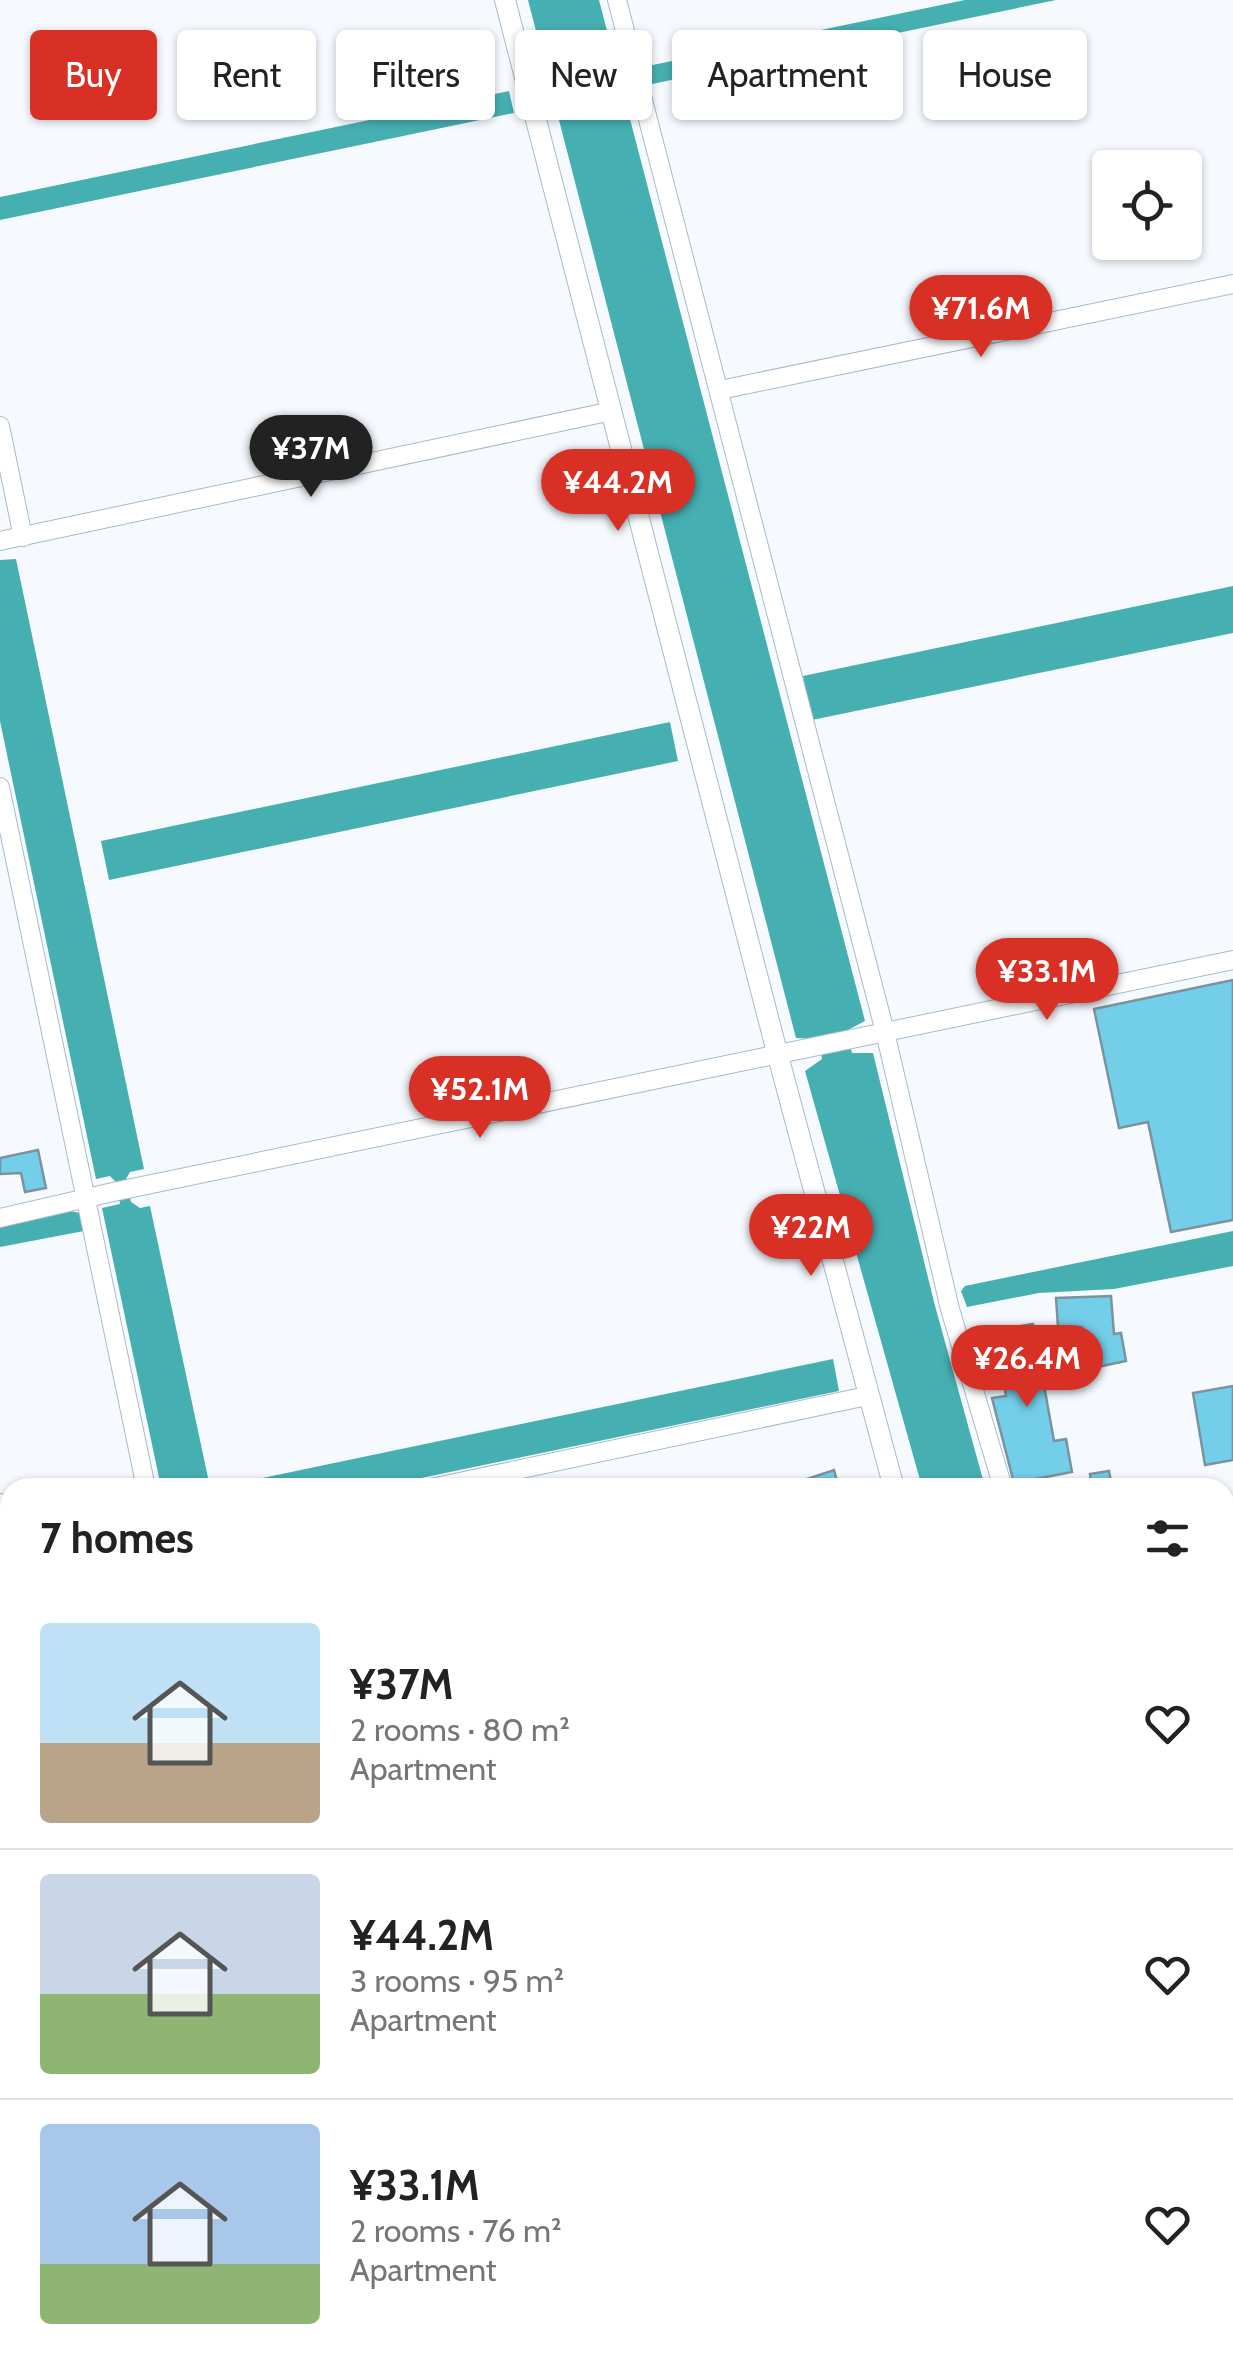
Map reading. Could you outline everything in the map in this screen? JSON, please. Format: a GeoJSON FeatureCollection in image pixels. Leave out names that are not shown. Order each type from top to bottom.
{"type":"FeatureCollection","features":[{"type":"Feature","properties":{"kind":"street"},"geometry":{"type":"LineString","coordinates":[[505,0],[891,1478]]}},
{"type":"Feature","properties":{"kind":"street"},"geometry":{"type":"LineString","coordinates":[[617,0],[885,1032],[950,1309],[1000,1478]]}},
{"type":"Feature","properties":{"kind":"street"},"geometry":{"type":"LineString","coordinates":[[720,390],[1233,284]]}},
{"type":"Feature","properties":{"kind":"street"},"geometry":{"type":"LineString","coordinates":[[0,541],[612,411]]}},
{"type":"Feature","properties":{"kind":"street"},"geometry":{"type":"LineString","coordinates":[[0,426],[23,537]]}},
{"type":"Feature","properties":{"kind":"street"},"geometry":{"type":"LineString","coordinates":[[0,787],[144,1478]]}},
{"type":"Feature","properties":{"kind":"street"},"geometry":{"type":"LineString","coordinates":[[0,1218],[1233,960]]}},
{"type":"Feature","properties":{"kind":"street"},"geometry":{"type":"LineString","coordinates":[[478,1478],[867,1396]]}},
{"type":"Feature","properties":{"kind":"water"},"geometry":{"type":"Polygon","coordinates":[[[528,0],[599,0],[607,30],[536,30],[528,0]]]}},
{"type":"Feature","properties":{"kind":"water"},"geometry":{"type":"Polygon","coordinates":[[[965,0],[1056,0],[903,32],[821,30],[965,0]]]}},
{"type":"Feature","properties":{"kind":"water"},"geometry":{"type":"Polygon","coordinates":[[[672,61],[672,80],[652,84],[652,65],[672,61]]]}},
{"type":"Feature","properties":{"kind":"water"},"geometry":{"type":"Polygon","coordinates":[[[509,91],[514,113],[495,117],[495,94],[509,91]]]}},
{"type":"Feature","properties":{"kind":"water"},"geometry":{"type":"Polygon","coordinates":[[[370,120],[480,120],[0,220],[0,197],[370,120]]]}},
{"type":"Feature","properties":{"kind":"water"},"geometry":{"type":"Polygon","coordinates":[[[559,120],[630,120],[865,1021],[846,1031],[852,1053],[873,1053],[934,1302],[983,1478],[919,1478],[805,1071],[822,1059],[819,1039],[796,1038],[559,120]]]}},
{"type":"Feature","properties":{"kind":"water"},"geometry":{"type":"Polygon","coordinates":[[[16,559],[144,1169],[130,1172],[126,1179],[131,1202],[140,1208],[150,1206],[208,1478],[159,1478],[102,1208],[120,1204],[116,1182],[110,1176],[96,1179],[0,721],[0,560],[16,559]]]}},
{"type":"Feature","properties":{"kind":"water"},"geometry":{"type":"Polygon","coordinates":[[[1233,586],[1233,633],[812,720],[803,676],[1233,586]]]}},
{"type":"Feature","properties":{"kind":"water"},"geometry":{"type":"Polygon","coordinates":[[[670,722],[678,761],[109,880],[101,841],[670,722]]]}},
{"type":"Feature","properties":{"kind":"water"},"geometry":{"type":"Polygon","coordinates":[[[70,1211],[80,1213],[84,1231],[0,1247],[0,1227],[70,1211]]]}},
{"type":"Feature","properties":{"kind":"water"},"geometry":{"type":"Polygon","coordinates":[[[1233,1231],[1233,1266],[1114,1289],[1039,1293],[967,1307],[961,1291],[965,1286],[1233,1231]]]}},
{"type":"Feature","properties":{"kind":"water"},"geometry":{"type":"Polygon","coordinates":[[[833,1359],[839,1391],[421,1478],[262,1478],[833,1359]]]}},
{"type":"Feature","properties":{"kind":"building"},"geometry":{"type":"Polygon","coordinates":[[[1233,980],[1233,1220],[1171,1232],[1148,1122],[1119,1128],[1094,1009],[1233,980]]]}},
{"type":"Feature","properties":{"kind":"building"},"geometry":{"type":"Polygon","coordinates":[[[38,1150],[46,1188],[25,1192],[21,1173],[0,1174],[0,1158],[38,1150]]]}},
{"type":"Feature","properties":{"kind":"building"},"geometry":{"type":"Polygon","coordinates":[[[1111,1296],[1114,1334],[1121,1333],[1126,1361],[1088,1369],[1082,1327],[1058,1327],[1056,1298],[1111,1296]]]}},
{"type":"Feature","properties":{"kind":"building"},"geometry":{"type":"Polygon","coordinates":[[[1033,1324],[1054,1441],[1066,1439],[1072,1472],[1013,1478],[992,1398],[1006,1396],[995,1330],[1033,1324]]]}},
{"type":"Feature","properties":{"kind":"building"},"geometry":{"type":"Polygon","coordinates":[[[1233,1386],[1233,1460],[1205,1465],[1193,1393],[1233,1386]]]}},
{"type":"Feature","properties":{"kind":"building"},"geometry":{"type":"Polygon","coordinates":[[[834,1470],[836,1478],[810,1478],[834,1470]]]}},
{"type":"Feature","properties":{"kind":"building"},"geometry":{"type":"Polygon","coordinates":[[[1109,1471],[1110,1478],[1091,1478],[1090,1474],[1109,1471]]]}}]}
